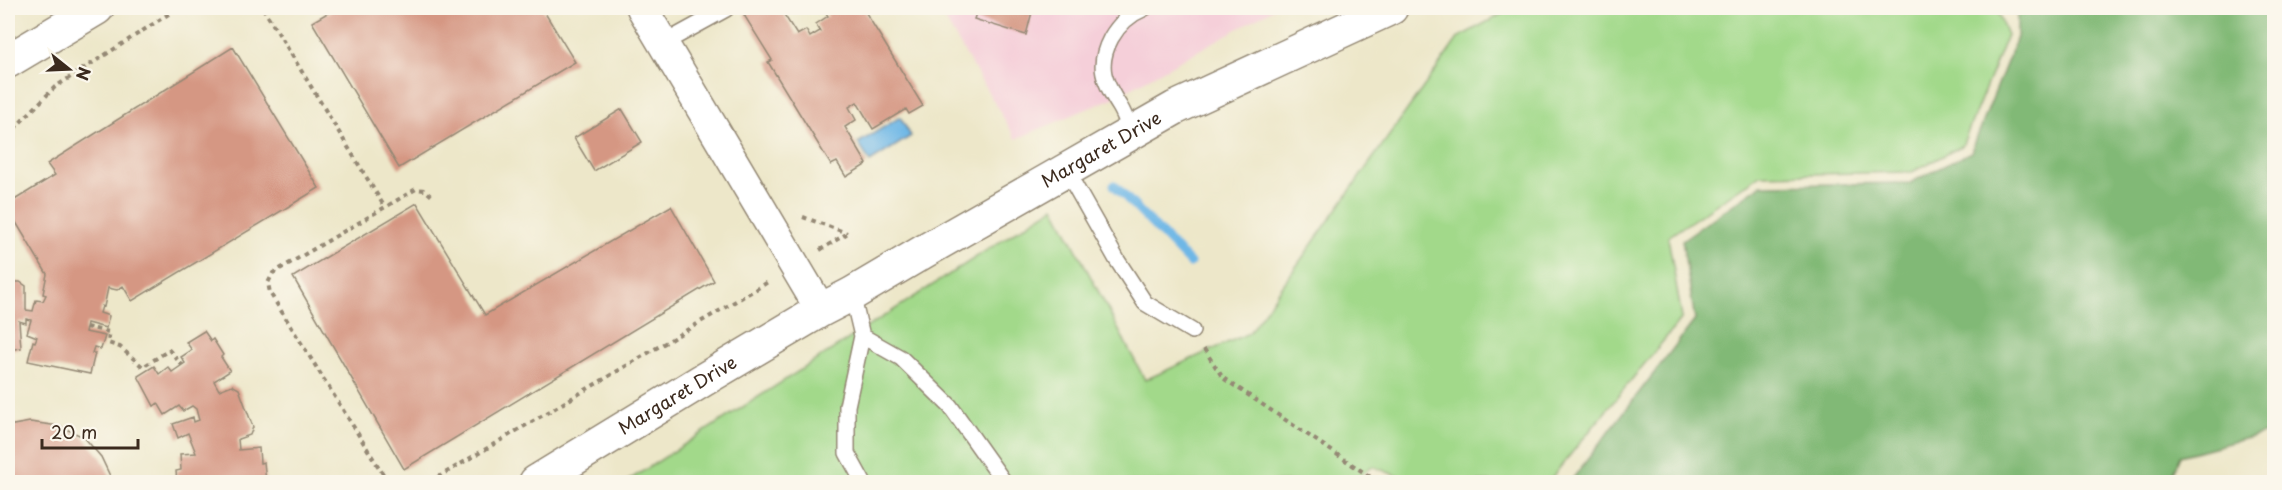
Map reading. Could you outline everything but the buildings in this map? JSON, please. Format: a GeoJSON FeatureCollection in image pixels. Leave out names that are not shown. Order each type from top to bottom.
{"type":"FeatureCollection","features":[{"type":"Feature","properties":{"kind":"street"},"geometry":{"type":"LineString","coordinates":[[8,61],[97,8]]}},
{"type":"Feature","properties":{"kind":"street","name":"Margaret Drive"},"geometry":{"type":"LineString","coordinates":[[536,483],[821,310],[1175,108],[1391,8]]}},
{"type":"Feature","properties":{"kind":"street"},"geometry":{"type":"LineString","coordinates":[[648,10],[664,43],[821,310]]}},
{"type":"Feature","properties":{"kind":"lane"},"geometry":{"type":"LineString","coordinates":[[664,43],[724,8]]}},
{"type":"Feature","properties":{"kind":"lane"},"geometry":{"type":"LineString","coordinates":[[1131,133],[1103,73],[1103,53],[1115,31],[1133,12],[1145,8]]}},
{"type":"Feature","properties":{"kind":"lane"},"geometry":{"type":"LineString","coordinates":[[1065,170],[1117,260],[1145,303],[1192,331]]}},
{"type":"Feature","properties":{"kind":"lane"},"geometry":{"type":"LineString","coordinates":[[852,294],[862,336],[847,406],[847,453],[863,483]]}},
{"type":"Feature","properties":{"kind":"lane"},"geometry":{"type":"LineString","coordinates":[[862,336],[901,358],[942,398],[1004,483]]}},
{"type":"Feature","properties":{"kind":"path"},"geometry":{"type":"LineString","coordinates":[[8,135],[55,87],[178,8]]}},
{"type":"Feature","properties":{"kind":"path"},"geometry":{"type":"LineString","coordinates":[[263,8],[384,206]]}},
{"type":"Feature","properties":{"kind":"path"},"geometry":{"type":"LineString","coordinates":[[388,483],[270,293],[268,283],[273,273],[416,189],[425,190],[433,197]]}},
{"type":"Feature","properties":{"kind":"path"},"geometry":{"type":"LineString","coordinates":[[430,483],[795,266]]}},
{"type":"Feature","properties":{"kind":"path"},"geometry":{"type":"LineString","coordinates":[[86,327],[109,332],[108,343],[120,347],[143,367],[169,350],[182,365]]}},
{"type":"Feature","properties":{"kind":"path"},"geometry":{"type":"LineString","coordinates":[[1192,331],[1223,378],[1378,483]]}},
{"type":"Feature","properties":{"kind":"shaded area"},"geometry":{"type":"Polygon","coordinates":[[[938,8],[1275,8],[1113,98],[1016,139],[938,8]]]}},
{"type":"Feature","properties":{"kind":"green space"},"geometry":{"type":"Polygon","coordinates":[[[1513,8],[1996,8],[2007,35],[1962,146],[1912,172],[1760,175],[1668,237],[1682,318],[1548,482],[1413,482],[1372,466],[1352,482],[626,482],[1054,207],[1145,380],[1249,333],[1459,37],[1513,8]]]}},
{"type":"Feature","properties":{"kind":"green space"},"geometry":{"type":"Polygon","coordinates":[[[2017,8],[2274,8],[2274,431],[2180,456],[2169,482],[1570,482],[1695,320],[1682,240],[1761,185],[1910,183],[1971,152],[2017,37],[2017,8]]]}},
{"type":"Feature","properties":{"kind":"water"},"geometry":{"type":"Polygon","coordinates":[[[900,117],[911,136],[870,162],[858,143],[900,117]]]}},
{"type":"Feature","properties":{"kind":"waterway"},"geometry":{"type":"LineString","coordinates":[[1114,185],[1190,263]]}}]}
